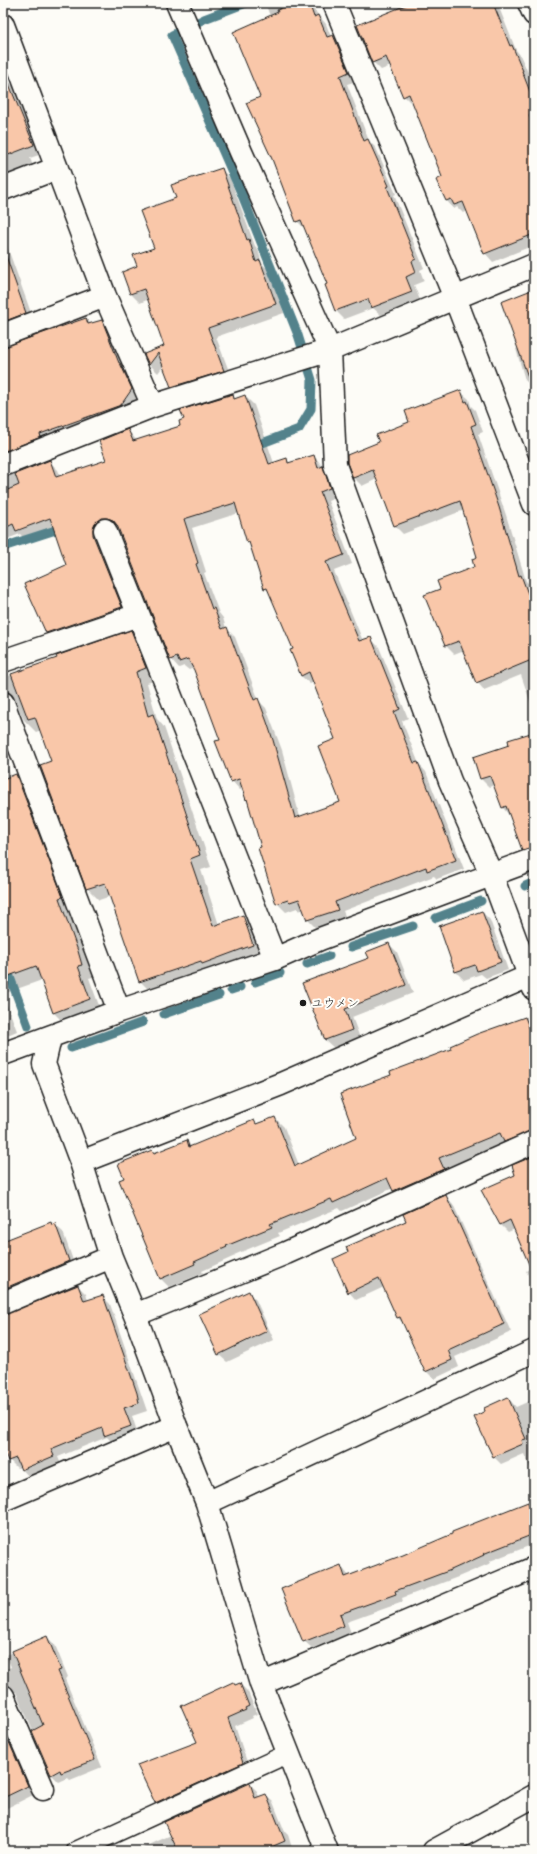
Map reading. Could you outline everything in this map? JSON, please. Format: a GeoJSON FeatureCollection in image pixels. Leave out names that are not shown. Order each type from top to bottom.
{"type":"FeatureCollection","features":[{"type":"Feature","properties":{"kind":"street"},"geometry":{"type":"LineString","coordinates":[[81,1162],[281,1084],[532,983],[492,876],[450,782],[335,465],[330,350],[240,152],[177,3]]}},
{"type":"Feature","properties":{"kind":"street"},"geometry":{"type":"LineString","coordinates":[[334,3],[455,298],[534,504]]}},
{"type":"Feature","properties":{"kind":"street"},"geometry":{"type":"LineString","coordinates":[[529,3],[534,14]]}},
{"type":"Feature","properties":{"kind":"street"},"geometry":{"type":"LineString","coordinates":[[3,25],[8,53],[57,168],[105,296],[153,406]]}},
{"type":"Feature","properties":{"kind":"street"},"geometry":{"type":"LineString","coordinates":[[3,189],[57,168]]}},
{"type":"Feature","properties":{"kind":"street"},"geometry":{"type":"LineString","coordinates":[[3,465],[153,406],[330,350],[534,265]]}},
{"type":"Feature","properties":{"kind":"street"},"geometry":{"type":"LineString","coordinates":[[3,334],[105,296]]}},
{"type":"Feature","properties":{"kind":"street"},"geometry":{"type":"LineString","coordinates":[[105,530],[275,959]]}},
{"type":"Feature","properties":{"kind":"street"},"geometry":{"type":"LineString","coordinates":[[3,661],[138,615]]}},
{"type":"Feature","properties":{"kind":"street"},"geometry":{"type":"LineString","coordinates":[[3,703],[119,1012]]}},
{"type":"Feature","properties":{"kind":"street"},"geometry":{"type":"LineString","coordinates":[[3,1054],[119,1012],[275,959],[320,939],[492,876],[534,859]]}},
{"type":"Feature","properties":{"kind":"street"},"geometry":{"type":"LineString","coordinates":[[50,1038],[44,1064],[81,1162],[110,1257],[135,1315],[176,1426],[207,1503],[261,1684],[287,1754],[327,1851]]}},
{"type":"Feature","properties":{"kind":"street"},"geometry":{"type":"LineString","coordinates":[[135,1315],[286,1253],[534,1142]]}},
{"type":"Feature","properties":{"kind":"street"},"geometry":{"type":"LineString","coordinates":[[3,1303],[110,1257]]}},
{"type":"Feature","properties":{"kind":"street"},"geometry":{"type":"LineString","coordinates":[[207,1503],[534,1351]]}},
{"type":"Feature","properties":{"kind":"street"},"geometry":{"type":"LineString","coordinates":[[3,1500],[176,1426]]}},
{"type":"Feature","properties":{"kind":"street"},"geometry":{"type":"LineString","coordinates":[[261,1684],[534,1568]]}},
{"type":"Feature","properties":{"kind":"street"},"geometry":{"type":"LineString","coordinates":[[3,1696],[43,1789]]}},
{"type":"Feature","properties":{"kind":"street"},"geometry":{"type":"LineString","coordinates":[[434,1851],[534,1796]]}},
{"type":"Feature","properties":{"kind":"lane"},"geometry":{"type":"LineString","coordinates":[[76,1851],[287,1754]]}},
{"type":"Feature","properties":{"kind":"building"},"geometry":{"type":"Polygon","coordinates":[[[294,3],[309,3],[314,17],[318,15],[327,37],[333,35],[349,72],[340,76],[364,141],[368,139],[389,186],[387,187],[416,259],[412,261],[416,272],[406,277],[412,292],[371,308],[368,299],[335,311],[325,285],[327,284],[301,220],[296,222],[272,159],[246,103],[260,97],[233,32],[278,12],[277,10],[294,3]]]}},
{"type":"Feature","properties":{"kind":"building"},"geometry":{"type":"Polygon","coordinates":[[[411,3],[493,3],[510,46],[512,45],[523,71],[534,102],[534,112],[529,115],[534,127],[534,234],[484,254],[463,202],[454,205],[451,199],[446,201],[436,180],[442,177],[409,94],[403,97],[386,57],[372,63],[357,25],[411,3]]]}},
{"type":"Feature","properties":{"kind":"building"},"geometry":{"type":"Polygon","coordinates":[[[3,72],[34,145],[3,157],[3,72]]]}},
{"type":"Feature","properties":{"kind":"building"},"geometry":{"type":"Polygon","coordinates":[[[222,168],[247,240],[249,239],[256,262],[260,260],[276,304],[208,328],[224,371],[171,387],[158,353],[149,365],[144,354],[164,346],[144,289],[130,294],[122,272],[137,266],[133,255],[154,248],[140,211],[176,198],[171,185],[222,168]]]}},
{"type":"Feature","properties":{"kind":"building"},"geometry":{"type":"Polygon","coordinates":[[[6,256],[26,313],[3,322],[3,257],[6,256]]]}},
{"type":"Feature","properties":{"kind":"building"},"geometry":{"type":"Polygon","coordinates":[[[534,289],[534,384],[531,385],[501,302],[534,289]]]}},
{"type":"Feature","properties":{"kind":"building"},"geometry":{"type":"Polygon","coordinates":[[[86,318],[88,324],[102,320],[119,363],[132,389],[121,405],[40,434],[41,437],[6,451],[3,444],[3,347],[86,318]]]}},
{"type":"Feature","properties":{"kind":"building"},"geometry":{"type":"Polygon","coordinates":[[[461,390],[476,424],[471,426],[499,507],[519,576],[521,575],[528,594],[534,591],[534,659],[476,683],[459,641],[445,646],[424,595],[440,589],[437,581],[474,567],[472,559],[477,557],[460,501],[394,526],[373,470],[353,478],[347,463],[347,455],[379,442],[376,435],[409,422],[405,411],[461,390]]]}},
{"type":"Feature","properties":{"kind":"building"},"geometry":{"type":"Polygon","coordinates":[[[233,394],[234,399],[245,395],[269,464],[287,458],[288,463],[314,455],[318,468],[323,466],[330,488],[320,492],[344,555],[326,562],[359,641],[371,637],[400,709],[394,712],[414,763],[418,762],[456,860],[427,871],[426,867],[335,902],[338,910],[307,920],[299,899],[290,902],[288,900],[276,904],[258,848],[261,847],[247,799],[246,800],[239,779],[231,782],[215,741],[220,740],[194,670],[188,659],[179,662],[177,657],[170,660],[117,525],[113,520],[101,518],[95,523],[93,535],[122,607],[46,633],[24,584],[66,565],[50,518],[16,531],[13,524],[3,529],[3,492],[19,485],[15,474],[50,460],[56,477],[106,460],[99,441],[128,429],[133,441],[180,426],[179,421],[184,419],[180,410],[233,394]],[[235,503],[184,519],[198,563],[196,564],[212,609],[214,608],[222,629],[227,627],[254,700],[258,698],[267,722],[295,818],[340,802],[318,746],[335,739],[309,672],[301,676],[290,650],[293,649],[267,588],[264,589],[249,542],[247,543],[235,503]]]}},
{"type":"Feature","properties":{"kind":"building"},"geometry":{"type":"Polygon","coordinates":[[[131,630],[146,668],[136,672],[148,716],[153,714],[200,855],[190,859],[213,926],[243,915],[253,945],[202,964],[201,961],[139,982],[105,883],[86,889],[40,765],[51,761],[35,717],[28,719],[11,674],[57,658],[56,656],[131,630]]]}},
{"type":"Feature","properties":{"kind":"building"},"geometry":{"type":"Polygon","coordinates":[[[534,732],[534,847],[522,850],[506,806],[502,808],[490,776],[480,779],[473,757],[509,745],[508,740],[534,732]]]}},
{"type":"Feature","properties":{"kind":"building"},"geometry":{"type":"Polygon","coordinates":[[[16,774],[63,897],[59,898],[78,951],[82,965],[78,966],[90,999],[53,1013],[36,966],[3,978],[3,779],[16,774]]]}},
{"type":"Feature","properties":{"kind":"building"},"geometry":{"type":"Polygon","coordinates":[[[482,911],[501,962],[477,971],[475,965],[455,972],[439,926],[482,911]]]}},
{"type":"Feature","properties":{"kind":"building"},"geometry":{"type":"Polygon","coordinates":[[[389,943],[406,985],[345,1009],[352,1030],[325,1040],[302,983],[369,958],[366,952],[389,943]]]}},
{"type":"Feature","properties":{"kind":"building"},"geometry":{"type":"Polygon","coordinates":[[[525,1017],[534,1040],[534,1130],[504,1142],[500,1133],[439,1158],[444,1169],[393,1191],[387,1178],[333,1203],[331,1199],[270,1224],[272,1227],[226,1246],[227,1247],[194,1262],[195,1264],[160,1279],[119,1180],[124,1178],[118,1164],[152,1150],[154,1153],[187,1140],[189,1147],[254,1120],[256,1124],[275,1117],[295,1166],[356,1138],[340,1094],[391,1075],[390,1072],[451,1049],[450,1046],[477,1034],[525,1017]]]}},
{"type":"Feature","properties":{"kind":"building"},"geometry":{"type":"Polygon","coordinates":[[[534,1156],[534,1276],[510,1220],[500,1225],[481,1190],[515,1175],[512,1165],[534,1156]]]}},
{"type":"Feature","properties":{"kind":"building"},"geometry":{"type":"Polygon","coordinates":[[[446,1195],[504,1324],[448,1350],[452,1360],[425,1372],[400,1317],[397,1318],[379,1278],[348,1293],[333,1259],[348,1252],[346,1247],[406,1221],[403,1214],[446,1195]]]}},
{"type":"Feature","properties":{"kind":"building"},"geometry":{"type":"Polygon","coordinates":[[[51,1222],[52,1225],[55,1223],[69,1261],[3,1289],[3,1241],[51,1222]]]}},
{"type":"Feature","properties":{"kind":"building"},"geometry":{"type":"Polygon","coordinates":[[[78,1285],[84,1301],[103,1295],[137,1393],[139,1403],[124,1408],[131,1426],[104,1436],[102,1428],[51,1449],[54,1456],[21,1470],[16,1458],[8,1461],[3,1448],[3,1315],[78,1285]]]}},
{"type":"Feature","properties":{"kind":"building"},"geometry":{"type":"Polygon","coordinates":[[[249,1291],[267,1331],[218,1355],[199,1314],[249,1291]]]}},
{"type":"Feature","properties":{"kind":"building"},"geometry":{"type":"Polygon","coordinates":[[[508,1397],[526,1439],[522,1440],[523,1444],[493,1457],[474,1417],[485,1411],[484,1408],[508,1397]]]}},
{"type":"Feature","properties":{"kind":"building"},"geometry":{"type":"Polygon","coordinates":[[[528,1502],[534,1517],[534,1534],[483,1554],[484,1555],[451,1570],[395,1591],[396,1594],[340,1614],[344,1626],[303,1642],[281,1589],[341,1565],[345,1577],[403,1555],[452,1534],[452,1532],[528,1502]]]}},
{"type":"Feature","properties":{"kind":"building"},"geometry":{"type":"Polygon","coordinates":[[[47,1636],[61,1670],[58,1671],[95,1760],[61,1773],[60,1770],[51,1775],[32,1731],[43,1725],[12,1651],[47,1636]]]}},
{"type":"Feature","properties":{"kind":"building"},"geometry":{"type":"Polygon","coordinates":[[[233,1682],[235,1685],[240,1683],[249,1706],[245,1708],[246,1710],[228,1718],[243,1763],[155,1803],[137,1765],[197,1742],[181,1706],[233,1682]]]}},
{"type":"Feature","properties":{"kind":"building"},"geometry":{"type":"Polygon","coordinates":[[[9,1742],[28,1786],[3,1798],[3,1745],[9,1742]]]}},
{"type":"Feature","properties":{"kind":"building"},"geometry":{"type":"Polygon","coordinates":[[[250,1783],[255,1798],[266,1794],[285,1841],[262,1851],[178,1851],[164,1822],[250,1783]]]}},
{"type":"Feature","properties":{"kind":"waterway"},"geometry":{"type":"LineString","coordinates":[[246,3],[204,19],[172,35],[242,195],[298,335],[312,380],[311,409],[299,429],[252,447]]}},
{"type":"Feature","properties":{"kind":"waterway"},"geometry":{"type":"LineString","coordinates":[[3,547],[65,527]]}},
{"type":"Feature","properties":{"kind":"waterway"},"geometry":{"type":"LineString","coordinates":[[525,886],[534,882]]}},
{"type":"Feature","properties":{"kind":"waterway"},"geometry":{"type":"LineString","coordinates":[[436,918],[481,901]]}},
{"type":"Feature","properties":{"kind":"waterway"},"geometry":{"type":"LineString","coordinates":[[351,947],[413,926]]}},
{"type":"Feature","properties":{"kind":"waterway"},"geometry":{"type":"LineString","coordinates":[[307,964],[329,956]]}},
{"type":"Feature","properties":{"kind":"waterway"},"geometry":{"type":"LineString","coordinates":[[3,958],[28,1026]]}},
{"type":"Feature","properties":{"kind":"waterway"},"geometry":{"type":"LineString","coordinates":[[255,982],[280,973]]}},
{"type":"Feature","properties":{"kind":"waterway"},"geometry":{"type":"LineString","coordinates":[[231,990],[240,987]]}},
{"type":"Feature","properties":{"kind":"waterway"},"geometry":{"type":"LineString","coordinates":[[164,1014],[219,995]]}},
{"type":"Feature","properties":{"kind":"waterway"},"geometry":{"type":"LineString","coordinates":[[71,1048],[143,1022]]}},
{"type":"Feature","properties":{"kind":"place","name":"ユウメン"},"geometry":{"type":"Point","coordinates":[303,1003]}}]}
